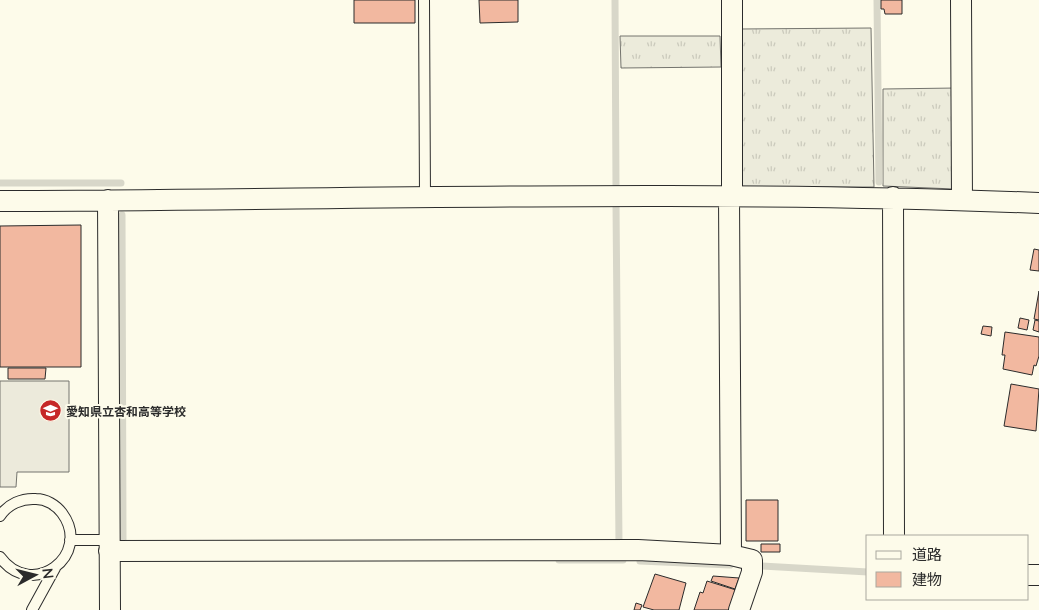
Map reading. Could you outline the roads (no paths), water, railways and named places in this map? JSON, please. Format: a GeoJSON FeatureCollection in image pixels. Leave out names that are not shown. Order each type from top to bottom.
{"type":"FeatureCollection","features":[{"type":"Feature","properties":{"kind":"street"},"geometry":{"type":"LineString","coordinates":[[732,0],[732,555]]}},
{"type":"Feature","properties":{"kind":"street"},"geometry":{"type":"LineString","coordinates":[[960,0],[962,200]]}},
{"type":"Feature","properties":{"kind":"street"},"geometry":{"type":"LineString","coordinates":[[0,201],[731,195],[893,197],[1039,203]]}},
{"type":"Feature","properties":{"kind":"street"},"geometry":{"type":"LineString","coordinates":[[893,197],[894,535]]}},
{"type":"Feature","properties":{"kind":"street"},"geometry":{"type":"LineString","coordinates":[[108,200],[110,610]]}},
{"type":"Feature","properties":{"kind":"street"},"geometry":{"type":"LineString","coordinates":[[109,545],[638,550],[732,555],[752,560],[752,572],[739,610]]}},
{"type":"Feature","properties":{"kind":"lane"},"geometry":{"type":"LineString","coordinates":[[424,0],[425,197]]}},
{"type":"Feature","properties":{"kind":"lane"},"geometry":{"type":"LineString","coordinates":[[0,516],[9,506],[19,500],[41,499],[55,506],[66,518],[70,540],[63,560],[55,568],[32,610]]}},
{"type":"Feature","properties":{"kind":"lane"},"geometry":{"type":"LineString","coordinates":[[70,540],[109,545]]}},
{"type":"Feature","properties":{"kind":"lane"},"geometry":{"type":"LineString","coordinates":[[0,557],[14,570],[24,574],[35,575],[55,568]]}},
{"type":"Feature","properties":{"kind":"waterway"},"geometry":{"type":"LineString","coordinates":[[615,0],[616,186]]}},
{"type":"Feature","properties":{"kind":"waterway"},"geometry":{"type":"LineString","coordinates":[[877,0],[879,182]]}},
{"type":"Feature","properties":{"kind":"waterway"},"geometry":{"type":"LineString","coordinates":[[0,183],[121,183]]}},
{"type":"Feature","properties":{"kind":"waterway"},"geometry":{"type":"LineString","coordinates":[[616,204],[619,544]]}},
{"type":"Feature","properties":{"kind":"waterway"},"geometry":{"type":"LineString","coordinates":[[122,215],[123,542]]}},
{"type":"Feature","properties":{"kind":"waterway"},"geometry":{"type":"LineString","coordinates":[[559,560],[623,560]]}},
{"type":"Feature","properties":{"kind":"waterway"},"geometry":{"type":"LineString","coordinates":[[640,561],[730,565]]}},
{"type":"Feature","properties":{"kind":"waterway"},"geometry":{"type":"LineString","coordinates":[[761,566],[866,572]]}},
{"type":"Feature","properties":{"kind":"place","name":"愛知県立杏和高等学校"},"geometry":{"type":"Point","coordinates":[50,411]}}]}
